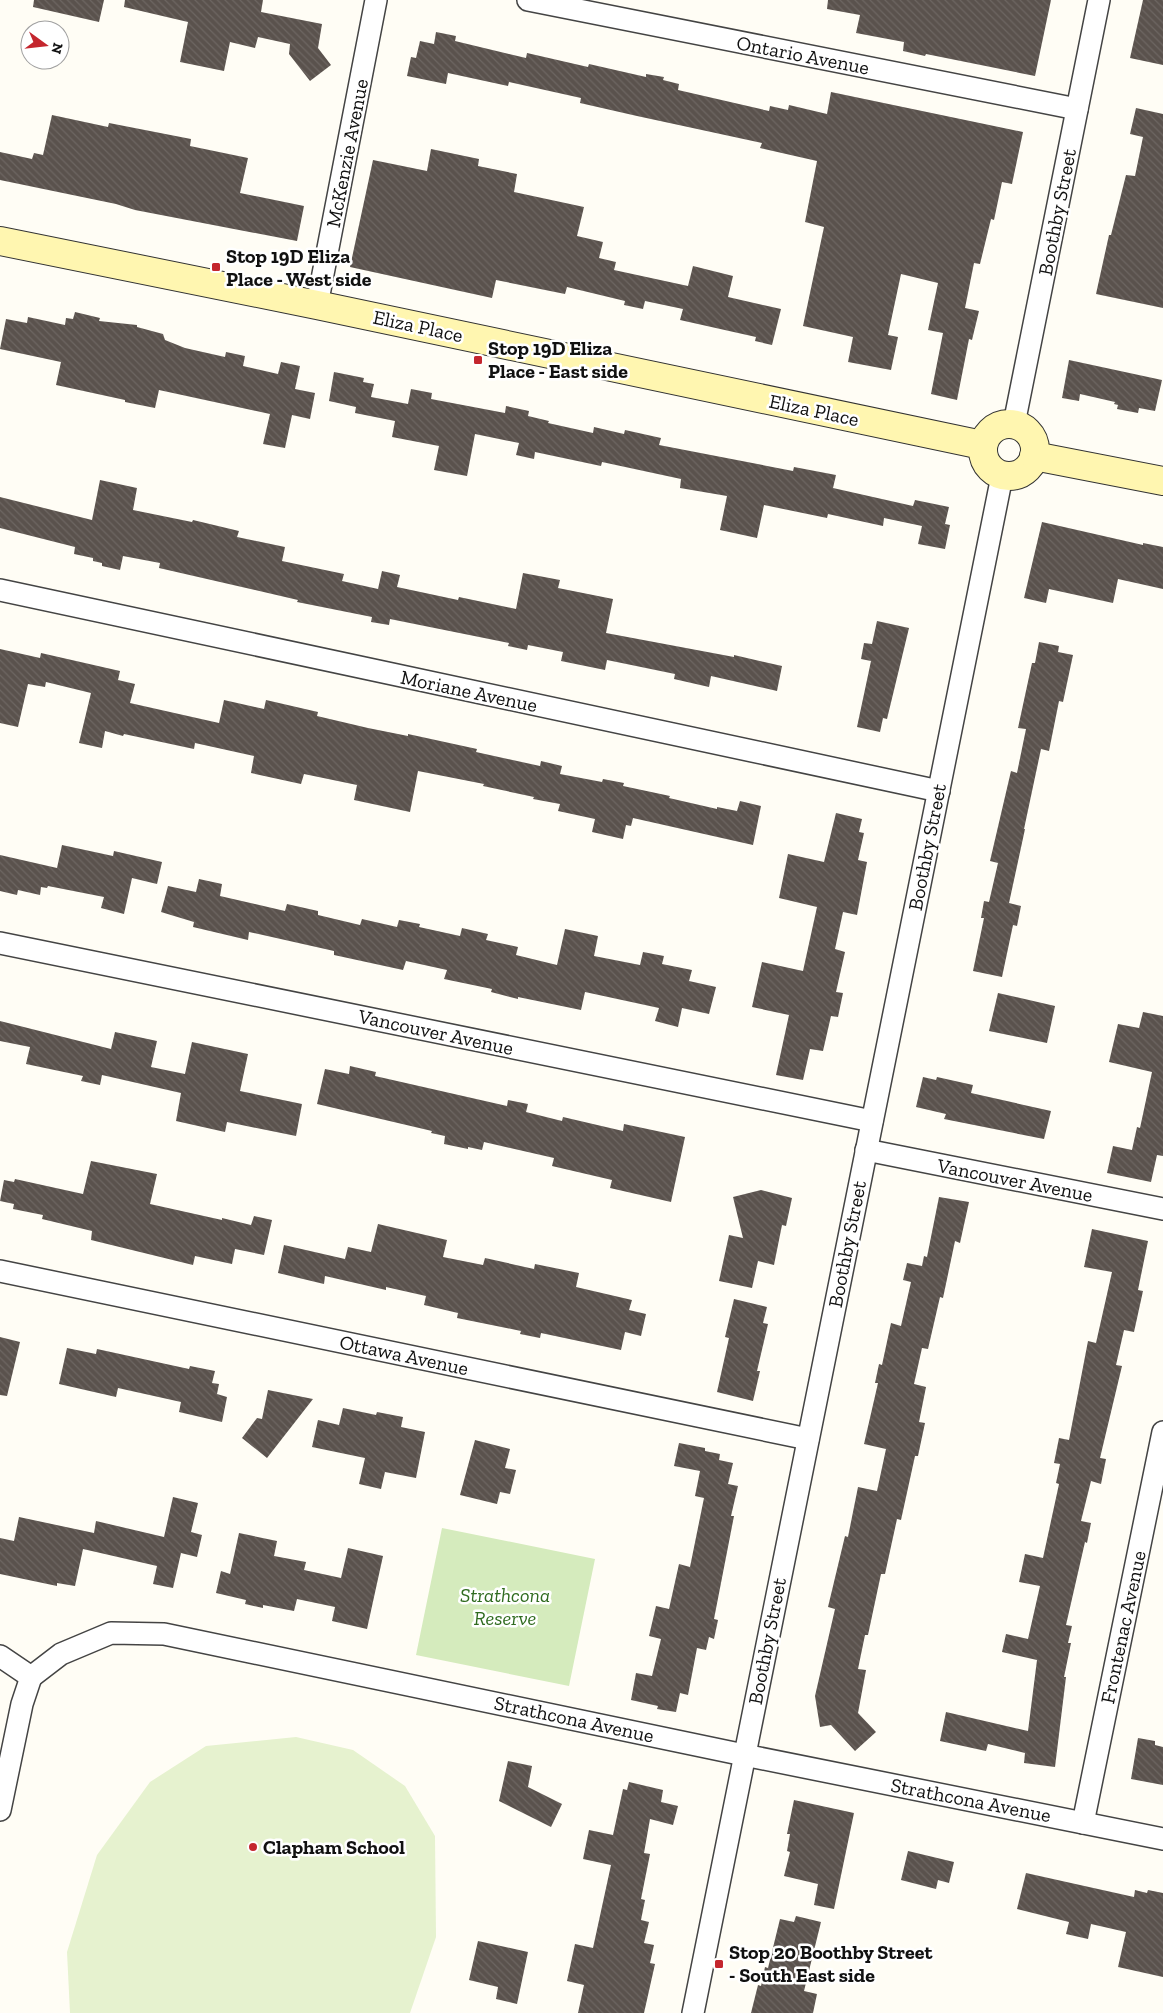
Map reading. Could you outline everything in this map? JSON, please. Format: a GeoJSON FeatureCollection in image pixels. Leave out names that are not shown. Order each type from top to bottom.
{"type":"FeatureCollection","features":[{"type":"Feature","properties":{"kind":"street","name":"McKenzie Avenue"},"geometry":{"type":"LineString","coordinates":[[318,305],[376,0]]}},
{"type":"Feature","properties":{"kind":"street","name":"Ontario Avenue"},"geometry":{"type":"LineString","coordinates":[[528,0],[1077,109]]}},
{"type":"Feature","properties":{"kind":"street","name":"Boothby Street"},"geometry":{"type":"LineString","coordinates":[[1014,424],[1100,0]]}},
{"type":"Feature","properties":{"kind":"street","name":"Eliza Place"},"geometry":{"type":"LineString","coordinates":[[0,241],[318,305],[982,445]]}},
{"type":"Feature","properties":{"kind":"street"},"geometry":{"type":"LineString","coordinates":[[1014,424],[1028,432],[1033,439],[1034,456],[1026,470],[1019,474],[1002,476],[989,468],[982,453],[982,445],[985,437],[997,426],[1014,424]]}},
{"type":"Feature","properties":{"kind":"street"},"geometry":{"type":"LineString","coordinates":[[1034,456],[1163,480]]}},
{"type":"Feature","properties":{"kind":"street","name":"Boothby Street"},"geometry":{"type":"LineString","coordinates":[[693,2013],[1002,476]]}},
{"type":"Feature","properties":{"kind":"street","name":"Moriane Avenue"},"geometry":{"type":"LineString","coordinates":[[0,590],[939,791]]}},
{"type":"Feature","properties":{"kind":"street","name":"Vancouver Avenue"},"geometry":{"type":"LineString","coordinates":[[0,943],[872,1121]]}},
{"type":"Feature","properties":{"kind":"street","name":"Vancouver Avenue"},"geometry":{"type":"LineString","coordinates":[[866,1150],[1163,1209]]}},
{"type":"Feature","properties":{"kind":"street","name":"Ottawa Avenue"},"geometry":{"type":"LineString","coordinates":[[0,1272],[808,1439]]}},
{"type":"Feature","properties":{"kind":"street","name":"Frontenac Avenue"},"geometry":{"type":"LineString","coordinates":[[1083,1823],[1163,1432]]}},
{"type":"Feature","properties":{"kind":"street","name":"Strathcona Avenue"},"geometry":{"type":"LineString","coordinates":[[31,1677],[61,1654],[110,1633],[164,1634],[744,1755],[1163,1839]]}},
{"type":"Feature","properties":{"kind":"street"},"geometry":{"type":"LineString","coordinates":[[0,1656],[31,1677],[22,1704],[0,1810]]}},
{"type":"Feature","properties":{"kind":"green space","name":"Strathcona Reserve"},"geometry":{"type":"Polygon","coordinates":[[[442,1528],[595,1559],[569,1686],[416,1655],[442,1528]]]}},
{"type":"Feature","properties":{"kind":"green space"},"geometry":{"type":"Polygon","coordinates":[[[296,1737],[353,1750],[405,1786],[435,1836],[436,1937],[410,2013],[70,2013],[67,1952],[97,1855],[150,1782],[206,1746],[296,1737]]]}},
{"type":"Feature","properties":{"kind":"building"},"geometry":{"type":"Polygon","coordinates":[[[34,0],[104,0],[99,22],[33,7],[34,0]]]}},
{"type":"Feature","properties":{"kind":"building"},"geometry":{"type":"Polygon","coordinates":[[[125,0],[263,0],[261,12],[322,24],[318,48],[331,65],[310,81],[289,54],[290,44],[258,37],[255,48],[230,42],[224,71],[180,62],[188,22],[124,7],[125,0]]]}},
{"type":"Feature","properties":{"kind":"building"},"geometry":{"type":"Polygon","coordinates":[[[828,0],[1051,0],[1035,76],[903,51],[904,42],[856,33],[860,15],[827,9],[828,0]]]}},
{"type":"Feature","properties":{"kind":"building"},"geometry":{"type":"Polygon","coordinates":[[[1143,0],[1163,0],[1163,65],[1130,58],[1143,0]]]}},
{"type":"Feature","properties":{"kind":"building"},"geometry":{"type":"Polygon","coordinates":[[[436,32],[456,36],[455,41],[526,58],[527,53],[588,67],[589,64],[646,77],[646,74],[664,77],[663,80],[679,84],[678,90],[769,111],[770,106],[788,110],[789,105],[827,114],[831,92],[1023,132],[1012,184],[1002,182],[994,220],[991,219],[980,264],[974,263],[965,308],[979,311],[972,340],[969,339],[957,400],[931,394],[943,333],[928,330],[938,283],[901,274],[888,335],[898,337],[891,370],[848,362],[853,337],[803,326],[824,227],[805,222],[817,161],[760,148],[762,143],[580,103],[581,98],[509,82],[508,86],[448,73],[446,84],[407,76],[411,57],[416,58],[420,41],[434,44],[436,32]]]}},
{"type":"Feature","properties":{"kind":"building"},"geometry":{"type":"Polygon","coordinates":[[[1136,108],[1163,114],[1163,308],[1096,294],[1109,235],[1111,235],[1126,175],[1135,176],[1143,137],[1130,134],[1136,108]]]}},
{"type":"Feature","properties":{"kind":"building"},"geometry":{"type":"Polygon","coordinates":[[[52,115],[108,127],[109,123],[191,139],[190,146],[248,158],[240,193],[304,206],[297,241],[135,210],[116,204],[0,180],[0,152],[32,159],[34,153],[43,155],[52,115]]]}},
{"type":"Feature","properties":{"kind":"building"},"geometry":{"type":"Polygon","coordinates":[[[431,149],[479,159],[478,166],[517,174],[514,192],[584,207],[577,236],[603,242],[599,258],[616,262],[614,270],[688,286],[693,266],[733,276],[728,297],[781,309],[772,345],[755,341],[756,337],[680,320],[683,309],[645,301],[643,309],[624,305],[625,301],[567,287],[565,294],[496,280],[492,298],[350,267],[373,160],[427,171],[431,149]]]}},
{"type":"Feature","properties":{"kind":"building"},"geometry":{"type":"Polygon","coordinates":[[[75,312],[100,318],[99,321],[137,325],[137,327],[163,334],[165,340],[185,348],[225,357],[226,352],[245,356],[243,366],[278,374],[281,362],[300,366],[295,389],[315,393],[310,419],[292,415],[285,448],[263,444],[270,414],[159,390],[155,408],[125,402],[125,400],[56,385],[61,362],[0,349],[6,319],[27,323],[28,317],[65,325],[66,318],[73,319],[75,312]]]}},
{"type":"Feature","properties":{"kind":"building"},"geometry":{"type":"Polygon","coordinates":[[[1069,360],[1162,380],[1155,411],[1139,408],[1138,413],[1117,409],[1118,405],[1114,404],[1115,402],[1080,394],[1079,401],[1062,398],[1069,360]]]}},
{"type":"Feature","properties":{"kind":"building"},"geometry":{"type":"Polygon","coordinates":[[[334,372],[364,378],[363,382],[374,384],[371,397],[408,404],[411,389],[432,393],[431,399],[505,413],[506,406],[529,411],[528,416],[549,421],[548,423],[593,433],[594,427],[624,434],[625,430],[661,438],[659,445],[793,471],[794,467],[836,475],[833,488],[913,506],[915,500],[949,507],[945,524],[950,525],[945,549],[918,544],[922,526],[884,518],[883,526],[828,514],[827,518],[764,505],[757,538],[720,530],[727,496],[680,488],[681,479],[602,462],[601,466],[535,452],[534,459],[516,455],[519,443],[475,434],[467,476],[434,470],[439,446],[392,437],[395,421],[355,413],[356,407],[329,401],[334,372]]]}},
{"type":"Feature","properties":{"kind":"building"},"geometry":{"type":"Polygon","coordinates":[[[100,480],[137,488],[133,510],[192,522],[193,520],[239,531],[237,537],[285,547],[282,561],[344,574],[342,581],[378,589],[382,571],[400,575],[397,587],[458,600],[459,597],[516,609],[523,573],[560,580],[558,588],[613,599],[606,633],[734,657],[734,655],[782,666],[777,691],[711,676],[709,687],[674,679],[675,674],[607,660],[605,670],[561,661],[563,652],[528,645],[527,650],[508,646],[509,643],[390,619],[389,625],[371,622],[372,617],[297,602],[298,600],[159,568],[160,563],[123,556],[120,570],[102,566],[102,563],[93,561],[93,558],[74,554],[75,547],[0,528],[0,497],[92,520],[100,480]]]}},
{"type":"Feature","properties":{"kind":"building"},"geometry":{"type":"Polygon","coordinates":[[[1042,522],[1143,545],[1143,543],[1163,547],[1163,589],[1118,579],[1113,603],[1049,589],[1046,603],[1024,598],[1042,522]]]}},
{"type":"Feature","properties":{"kind":"building"},"geometry":{"type":"Polygon","coordinates":[[[877,621],[909,628],[887,719],[883,718],[880,732],[857,727],[871,661],[861,659],[864,643],[872,644],[877,621]]]}},
{"type":"Feature","properties":{"kind":"building"},"geometry":{"type":"Polygon","coordinates":[[[1039,642],[1059,646],[1058,652],[1073,655],[1063,702],[1059,701],[1049,751],[1041,749],[1009,903],[1021,906],[1017,926],[1013,925],[1002,977],[973,971],[984,918],[981,918],[984,901],[989,902],[998,863],[990,861],[1011,771],[1017,773],[1026,729],[1018,728],[1032,663],[1035,663],[1039,642]]]}},
{"type":"Feature","properties":{"kind":"building"},"geometry":{"type":"Polygon","coordinates":[[[0,649],[40,658],[41,653],[120,671],[118,680],[135,684],[130,703],[219,723],[224,700],[264,709],[266,700],[318,712],[317,716],[368,728],[408,736],[408,734],[477,749],[476,752],[540,766],[541,761],[562,766],[560,774],[602,782],[603,779],[624,783],[623,786],[717,809],[717,807],[737,811],[740,801],[761,806],[753,845],[633,818],[631,826],[626,825],[623,839],[592,832],[595,819],[558,811],[560,804],[483,786],[484,784],[418,771],[410,812],[354,800],[357,785],[304,774],[301,784],[251,773],[254,756],[195,743],[194,749],[105,731],[102,748],[79,743],[91,693],[46,682],[45,687],[28,684],[18,727],[0,723],[0,649]]]}},
{"type":"Feature","properties":{"kind":"building"},"geometry":{"type":"Polygon","coordinates":[[[836,813],[862,819],[859,832],[864,833],[858,860],[867,862],[857,915],[843,912],[835,949],[845,952],[836,992],[843,993],[838,1017],[831,1016],[823,1051],[810,1049],[803,1080],[776,1075],[789,1015],[752,1007],[762,962],[803,971],[817,907],[779,898],[788,854],[824,862],[836,813]]]}},
{"type":"Feature","properties":{"kind":"building"},"geometry":{"type":"Polygon","coordinates":[[[62,845],[113,856],[114,851],[162,862],[157,884],[132,878],[124,914],[101,908],[104,897],[48,886],[47,888],[41,887],[40,895],[18,890],[17,895],[0,891],[0,855],[57,868],[62,845]]]}},
{"type":"Feature","properties":{"kind":"building"},"geometry":{"type":"Polygon","coordinates":[[[199,879],[222,884],[220,896],[285,911],[287,904],[318,911],[318,915],[360,925],[362,919],[397,927],[399,920],[420,924],[419,927],[460,936],[462,928],[488,934],[486,940],[518,947],[516,955],[557,965],[565,929],[598,936],[594,956],[640,965],[643,952],[664,956],[662,964],[692,970],[689,981],[716,987],[709,1014],[682,1008],[678,1027],[655,1021],[659,1008],[585,992],[581,1010],[518,997],[518,999],[491,992],[492,989],[444,979],[447,970],[406,961],[403,970],[334,955],[334,951],[249,932],[248,940],[193,927],[194,922],[161,912],[168,886],[196,892],[199,879]]]}},
{"type":"Feature","properties":{"kind":"building"},"geometry":{"type":"Polygon","coordinates":[[[998,993],[1055,1006],[1047,1043],[989,1031],[998,993]]]}},
{"type":"Feature","properties":{"kind":"building"},"geometry":{"type":"Polygon","coordinates":[[[1143,1012],[1163,1016],[1163,1156],[1157,1155],[1151,1182],[1107,1173],[1113,1146],[1132,1150],[1137,1127],[1140,1128],[1152,1072],[1109,1062],[1118,1024],[1139,1028],[1143,1012]]]}},
{"type":"Feature","properties":{"kind":"building"},"geometry":{"type":"Polygon","coordinates":[[[0,1021],[111,1049],[115,1032],[157,1041],[151,1067],[185,1074],[192,1042],[248,1054],[240,1091],[302,1104],[296,1136],[227,1122],[225,1132],[176,1121],[181,1093],[102,1075],[100,1085],[81,1081],[83,1076],[26,1064],[30,1047],[0,1041],[0,1021]]]}},
{"type":"Feature","properties":{"kind":"building"},"geometry":{"type":"Polygon","coordinates":[[[350,1066],[376,1072],[375,1076],[507,1106],[508,1100],[528,1104],[526,1112],[562,1121],[563,1117],[623,1131],[624,1124],[685,1137],[671,1202],[610,1188],[612,1180],[552,1166],[554,1158],[484,1142],[482,1150],[444,1144],[445,1136],[431,1133],[432,1131],[317,1104],[325,1069],[349,1074],[350,1066]]]}},
{"type":"Feature","properties":{"kind":"building"},"geometry":{"type":"Polygon","coordinates":[[[923,1077],[936,1080],[937,1077],[973,1085],[971,1093],[1051,1111],[1044,1139],[944,1119],[946,1114],[916,1107],[923,1077]]]}},
{"type":"Feature","properties":{"kind":"building"},"geometry":{"type":"Polygon","coordinates":[[[91,1161],[157,1174],[150,1204],[251,1225],[254,1216],[272,1220],[264,1255],[235,1249],[232,1264],[195,1256],[193,1265],[91,1240],[92,1231],[42,1219],[43,1215],[13,1209],[14,1204],[0,1201],[4,1180],[14,1182],[15,1179],[83,1194],[91,1161]]]}},
{"type":"Feature","properties":{"kind":"building"},"geometry":{"type":"Polygon","coordinates":[[[761,1190],[792,1198],[786,1226],[782,1225],[774,1265],[758,1261],[752,1288],[719,1281],[729,1235],[743,1238],[733,1197],[761,1190]]]}},
{"type":"Feature","properties":{"kind":"building"},"geometry":{"type":"Polygon","coordinates":[[[939,1197],[969,1202],[960,1243],[955,1241],[943,1298],[940,1297],[928,1349],[922,1348],[914,1384],[926,1387],[919,1422],[925,1423],[918,1456],[915,1456],[901,1520],[897,1519],[885,1574],[881,1574],[868,1635],[865,1635],[858,1669],[866,1670],[858,1713],[876,1732],[855,1751],[831,1725],[820,1727],[815,1696],[835,1609],[828,1607],[845,1536],[848,1537],[858,1487],[877,1491],[886,1449],[864,1444],[878,1383],[875,1383],[879,1364],[882,1365],[891,1323],[901,1326],[911,1282],[903,1280],[907,1263],[922,1266],[924,1256],[927,1257],[939,1197]]]}},
{"type":"Feature","properties":{"kind":"building"},"geometry":{"type":"Polygon","coordinates":[[[378,1224],[447,1240],[443,1257],[483,1265],[485,1258],[534,1269],[535,1264],[579,1273],[576,1287],[632,1300],[629,1310],[646,1314],[641,1336],[625,1332],[621,1350],[541,1333],[540,1338],[520,1334],[521,1331],[457,1318],[458,1313],[424,1305],[426,1296],[386,1287],[386,1290],[325,1276],[324,1284],[278,1273],[284,1245],[345,1259],[348,1247],[371,1252],[378,1224]]]}},
{"type":"Feature","properties":{"kind":"building"},"geometry":{"type":"Polygon","coordinates":[[[1092,1229],[1148,1241],[1138,1290],[1143,1291],[1134,1332],[1124,1330],[1116,1365],[1122,1366],[1100,1458],[1106,1459],[1101,1484],[1091,1481],[1081,1521],[1091,1523],[1066,1625],[1072,1626],[1068,1643],[1071,1643],[1064,1677],[1066,1677],[1055,1767],[1024,1763],[1025,1753],[988,1744],[986,1751],[940,1741],[946,1712],[1028,1731],[1037,1660],[1002,1652],[1006,1634],[1028,1639],[1040,1586],[1019,1582],[1025,1554],[1043,1558],[1059,1484],[1056,1483],[1060,1464],[1054,1463],[1059,1438],[1069,1440],[1088,1341],[1096,1343],[1112,1272],[1084,1267],[1092,1229]]]}},
{"type":"Feature","properties":{"kind":"building"},"geometry":{"type":"Polygon","coordinates":[[[734,1299],[767,1307],[763,1323],[768,1324],[757,1371],[760,1371],[753,1401],[717,1392],[729,1338],[725,1337],[734,1299]]]}},
{"type":"Feature","properties":{"kind":"building"},"geometry":{"type":"Polygon","coordinates":[[[0,1337],[20,1342],[7,1396],[0,1395],[0,1337]]]}},
{"type":"Feature","properties":{"kind":"building"},"geometry":{"type":"Polygon","coordinates":[[[67,1348],[96,1354],[97,1349],[189,1369],[190,1366],[215,1371],[212,1383],[219,1384],[217,1394],[227,1397],[222,1422],[179,1412],[181,1402],[118,1388],[116,1397],[59,1384],[67,1348]]]}},
{"type":"Feature","properties":{"kind":"building"},"geometry":{"type":"Polygon","coordinates":[[[268,1390],[313,1399],[267,1458],[242,1438],[257,1418],[262,1419],[268,1390]]]}},
{"type":"Feature","properties":{"kind":"building"},"geometry":{"type":"Polygon","coordinates":[[[343,1408],[376,1415],[377,1412],[403,1417],[401,1427],[425,1432],[416,1478],[385,1472],[381,1489],[359,1484],[365,1458],[312,1447],[318,1420],[339,1425],[343,1408]]]}},
{"type":"Feature","properties":{"kind":"building"},"geometry":{"type":"Polygon","coordinates":[[[475,1440],[510,1449],[505,1468],[516,1470],[510,1494],[500,1492],[497,1504],[460,1495],[475,1440]]]}},
{"type":"Feature","properties":{"kind":"building"},"geometry":{"type":"Polygon","coordinates":[[[679,1443],[705,1448],[705,1451],[720,1454],[719,1460],[733,1463],[728,1484],[738,1486],[731,1516],[734,1516],[714,1619],[718,1620],[714,1639],[709,1637],[706,1650],[697,1648],[688,1695],[680,1693],[676,1712],[657,1709],[658,1706],[631,1700],[636,1673],[652,1676],[661,1639],[649,1636],[656,1606],[669,1609],[679,1564],[690,1567],[704,1498],[695,1496],[700,1471],[674,1466],[679,1443]]]}},
{"type":"Feature","properties":{"kind":"building"},"geometry":{"type":"Polygon","coordinates":[[[173,1497],[198,1503],[191,1532],[202,1535],[197,1557],[181,1553],[173,1588],[153,1584],[157,1566],[83,1549],[75,1586],[57,1583],[57,1586],[0,1574],[0,1538],[14,1541],[19,1517],[94,1533],[96,1521],[164,1537],[173,1497]]]}},
{"type":"Feature","properties":{"kind":"building"},"geometry":{"type":"Polygon","coordinates":[[[239,1533],[277,1541],[274,1556],[306,1562],[304,1570],[341,1578],[348,1548],[383,1556],[367,1629],[332,1621],[335,1607],[297,1599],[294,1611],[263,1605],[263,1608],[245,1604],[246,1600],[216,1593],[221,1571],[230,1574],[239,1533]]]}},
{"type":"Feature","properties":{"kind":"building"},"geometry":{"type":"Polygon","coordinates":[[[1138,1738],[1155,1741],[1155,1745],[1163,1747],[1163,1785],[1131,1779],[1138,1738]]]}},
{"type":"Feature","properties":{"kind":"building"},"geometry":{"type":"Polygon","coordinates":[[[508,1761],[532,1766],[528,1787],[562,1804],[551,1827],[499,1801],[508,1761]]]}},
{"type":"Feature","properties":{"kind":"building"},"geometry":{"type":"Polygon","coordinates":[[[629,1782],[663,1790],[661,1802],[678,1806],[673,1825],[650,1819],[644,1853],[650,1854],[641,1899],[645,1900],[641,1920],[649,1922],[644,1943],[654,1945],[650,1963],[655,1964],[644,2013],[578,2013],[584,1985],[567,1981],[575,1944],[593,1948],[611,1865],[583,1859],[589,1830],[613,1835],[623,1789],[627,1790],[629,1782]]]}},
{"type":"Feature","properties":{"kind":"building"},"geometry":{"type":"Polygon","coordinates":[[[794,1800],[854,1813],[834,1909],[814,1905],[818,1884],[784,1876],[790,1852],[787,1851],[790,1834],[787,1834],[794,1800]]]}},
{"type":"Feature","properties":{"kind":"building"},"geometry":{"type":"Polygon","coordinates":[[[908,1851],[954,1862],[949,1883],[938,1880],[936,1889],[901,1880],[908,1851]]]}},
{"type":"Feature","properties":{"kind":"building"},"geometry":{"type":"Polygon","coordinates":[[[1026,1873],[1134,1897],[1135,1890],[1147,1893],[1148,1890],[1163,1893],[1163,1977],[1118,1967],[1126,1932],[1091,1924],[1088,1939],[1066,1934],[1069,1922],[1017,1909],[1026,1873]]]}},
{"type":"Feature","properties":{"kind":"building"},"geometry":{"type":"Polygon","coordinates":[[[796,1916],[821,1922],[804,1991],[817,1994],[813,2013],[751,2013],[758,1985],[761,1986],[765,1967],[768,1968],[780,1919],[794,1922],[796,1916]]]}},
{"type":"Feature","properties":{"kind":"building"},"geometry":{"type":"Polygon","coordinates":[[[478,1941],[528,1952],[517,2004],[496,1999],[498,1987],[469,1980],[478,1941]]]}},
{"type":"Feature","properties":{"kind":"place","name":"Stop 19D Eliza Place - West side"},"geometry":{"type":"Point","coordinates":[216,267]}},
{"type":"Feature","properties":{"kind":"place","name":"Stop 19D Eliza Place - East side"},"geometry":{"type":"Point","coordinates":[478,360]}},
{"type":"Feature","properties":{"kind":"place","name":"Clapham School"},"geometry":{"type":"Point","coordinates":[253,1847]}},
{"type":"Feature","properties":{"kind":"place","name":"Stop 20 Boothby Street - South East side"},"geometry":{"type":"Point","coordinates":[719,1964]}}]}
